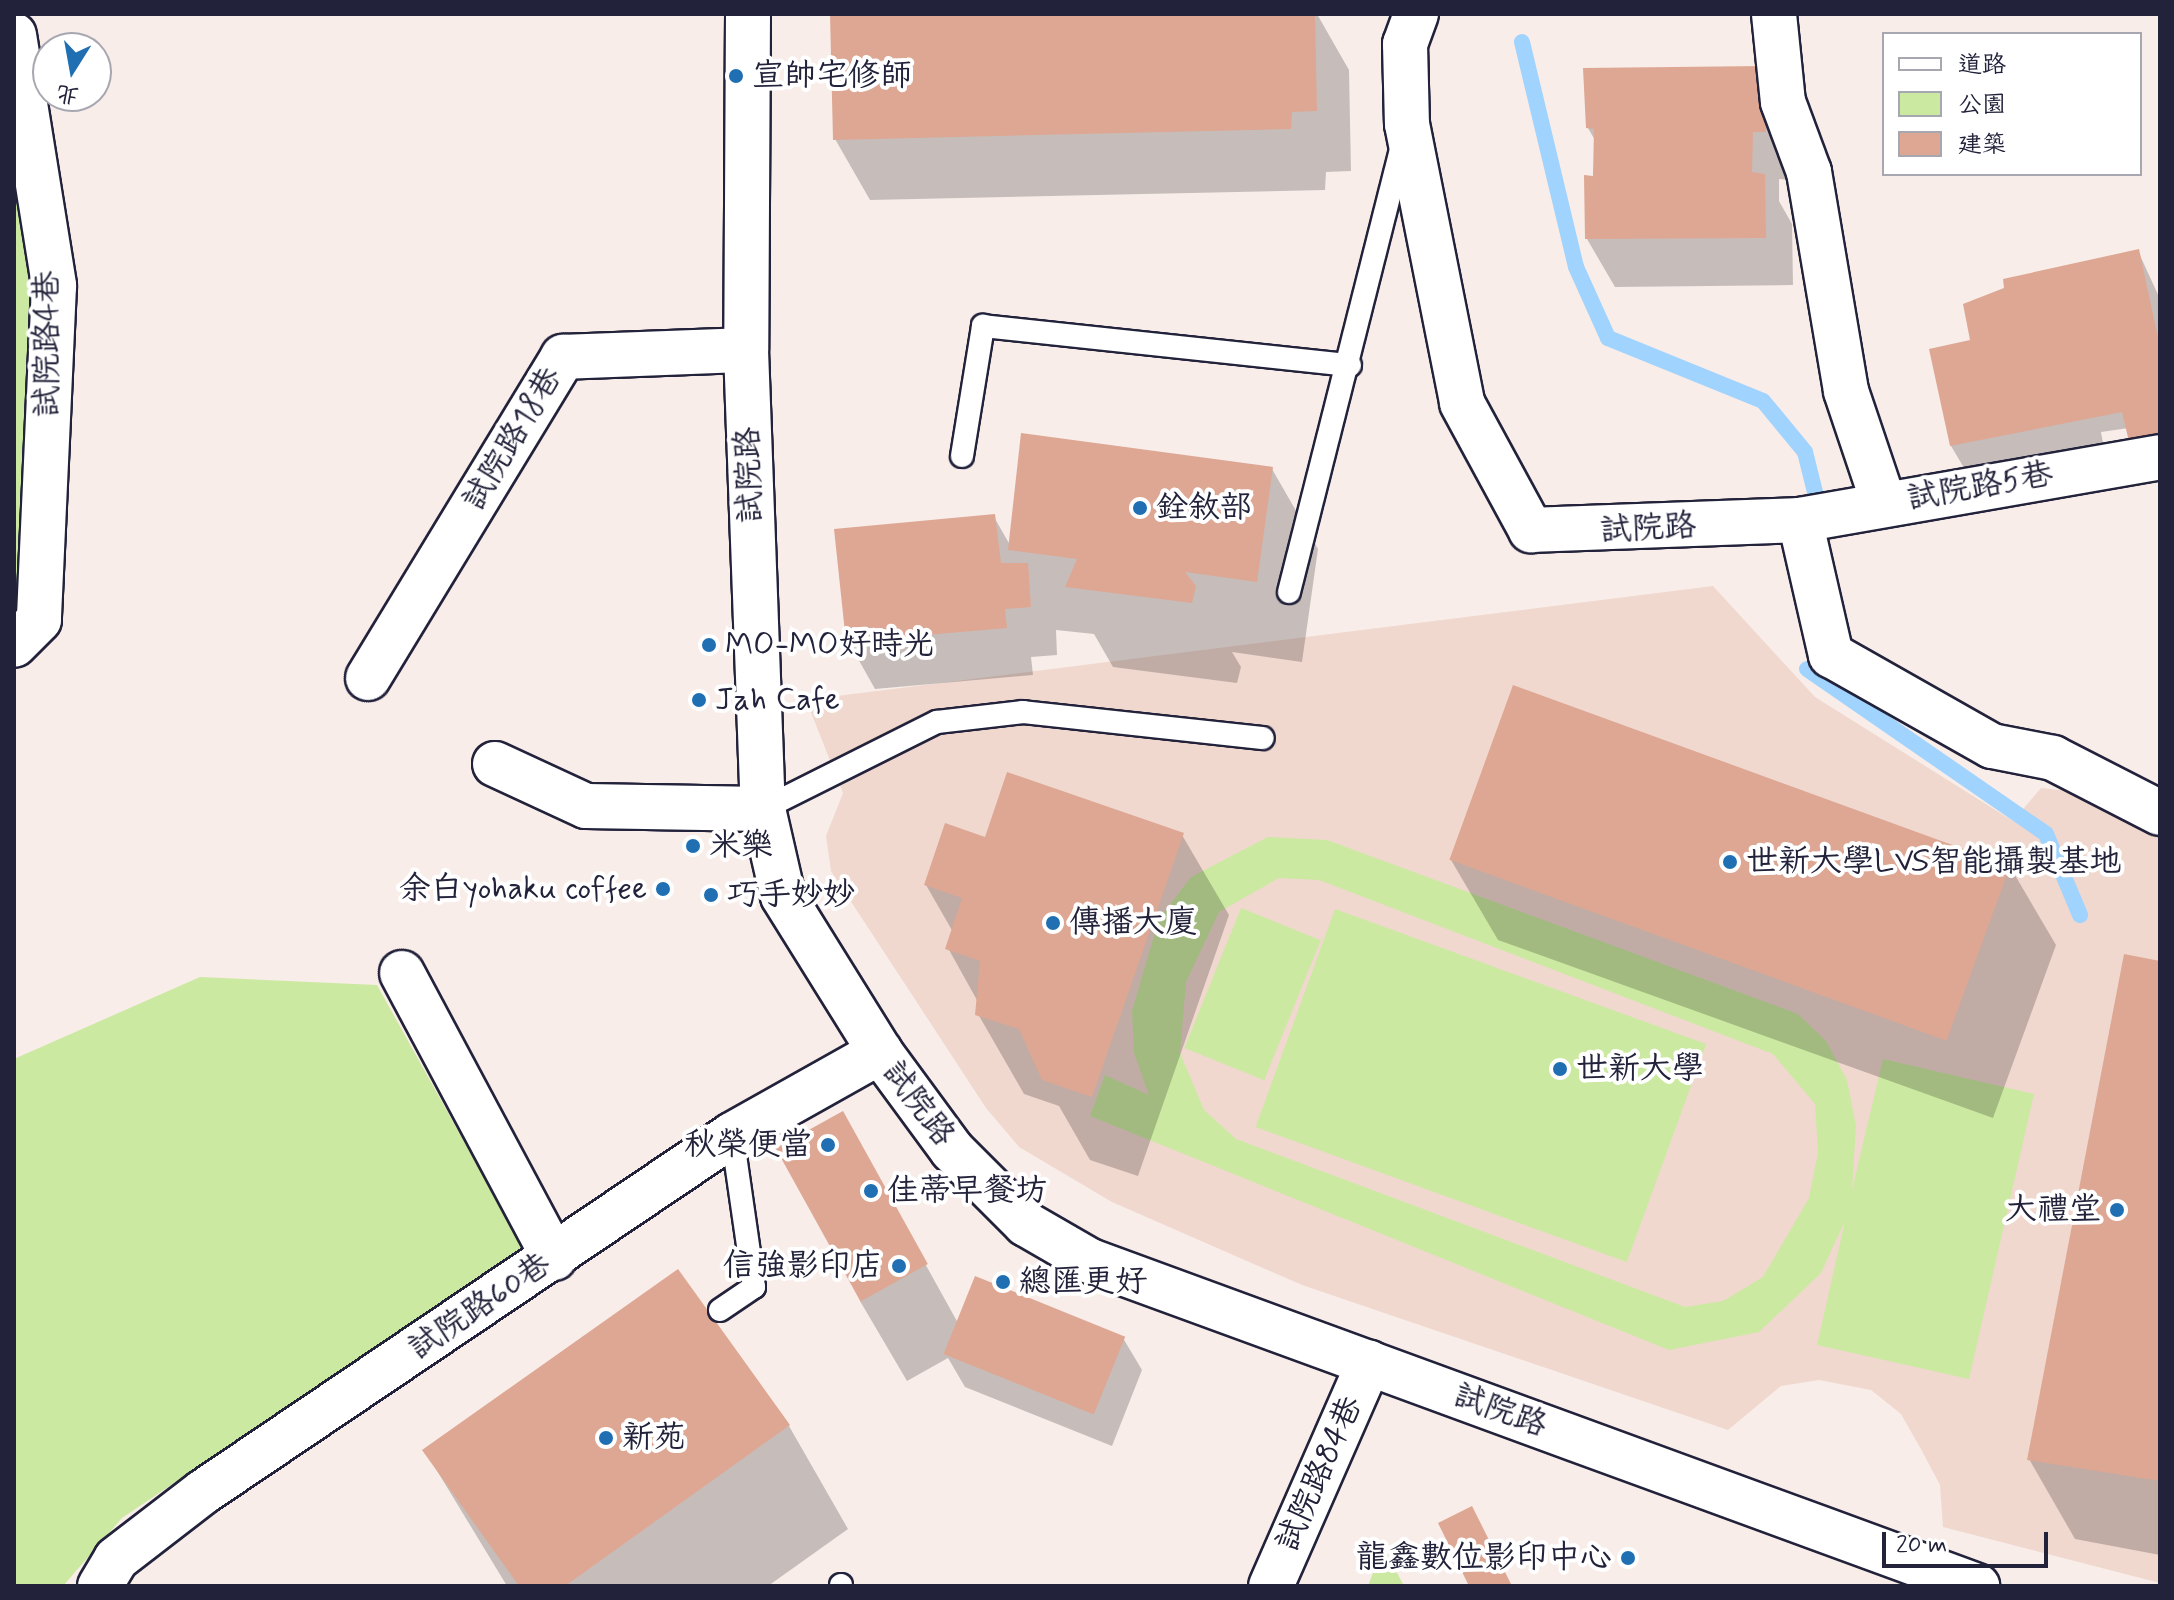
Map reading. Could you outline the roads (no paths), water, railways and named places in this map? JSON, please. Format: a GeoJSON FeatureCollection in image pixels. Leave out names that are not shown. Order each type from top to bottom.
{"type":"FeatureCollection","features":[{"type":"Feature","properties":{"kind":"street","name":"試院路"},"geometry":{"type":"LineString","coordinates":[[748,14],[746,350],[763,809],[783,896],[880,1052],[952,1150],[1026,1224],[1090,1261],[1977,1586]]}},
{"type":"Feature","properties":{"kind":"street","name":"試院路"},"geometry":{"type":"LineString","coordinates":[[1416,14],[1405,44],[1407,124],[1462,403],[1531,530],[1800,520]]}},
{"type":"Feature","properties":{"kind":"street"},"geometry":{"type":"LineString","coordinates":[[1774,14],[1783,102],[1809,172],[1846,391],[1884,504]]}},
{"type":"Feature","properties":{"kind":"street","name":"試院路4巷"},"geometry":{"type":"LineString","coordinates":[[14,35],[18,111],[54,286],[39,620],[14,645]]}},
{"type":"Feature","properties":{"kind":"street","name":"試院路18巷"},"geometry":{"type":"LineString","coordinates":[[368,678],[563,357],[746,350]]}},
{"type":"Feature","properties":{"kind":"street","name":"試院路5巷"},"geometry":{"type":"LineString","coordinates":[[1800,520],[2160,457]]}},
{"type":"Feature","properties":{"kind":"street"},"geometry":{"type":"LineString","coordinates":[[1800,520],[1831,655],[1992,746],[2053,758],[2160,813]]}},
{"type":"Feature","properties":{"kind":"street"},"geometry":{"type":"LineString","coordinates":[[495,764],[586,806],[763,809]]}},
{"type":"Feature","properties":{"kind":"street"},"geometry":{"type":"LineString","coordinates":[[402,973],[554,1258]]}},
{"type":"Feature","properties":{"kind":"street","name":"試院路60巷"},"geometry":{"type":"LineString","coordinates":[[100,1586],[116,1559],[203,1492],[732,1135],[880,1052]]}},
{"type":"Feature","properties":{"kind":"street","name":"試院路84巷"},"geometry":{"type":"LineString","coordinates":[[1271,1586],[1369,1363]]}},
{"type":"Feature","properties":{"kind":"lane"},"geometry":{"type":"LineString","coordinates":[[1289,592],[1350,365],[1407,124]]}},
{"type":"Feature","properties":{"kind":"lane"},"geometry":{"type":"LineString","coordinates":[[962,456],[983,326],[1350,365]]}},
{"type":"Feature","properties":{"kind":"lane"},"geometry":{"type":"LineString","coordinates":[[763,809],[937,722],[1023,712],[1263,738]]}},
{"type":"Feature","properties":{"kind":"lane"},"geometry":{"type":"LineString","coordinates":[[720,1310],[754,1287],[732,1135]]}},
{"type":"Feature","properties":{"kind":"waterway"},"geometry":{"type":"LineString","coordinates":[[1522,42],[1576,267],[1608,338],[1763,401],[1805,452],[1816,496]]}},
{"type":"Feature","properties":{"kind":"waterway"},"geometry":{"type":"LineString","coordinates":[[1807,669],[2046,834],[2080,915]]}},
{"type":"Feature","properties":{"kind":"place","name":"宣帥宅修師"},"geometry":{"type":"Point","coordinates":[736,76]}},
{"type":"Feature","properties":{"kind":"place","name":"銓敘部"},"geometry":{"type":"Point","coordinates":[1140,508]}},
{"type":"Feature","properties":{"kind":"place","name":"MO-MO好時光"},"geometry":{"type":"Point","coordinates":[709,645]}},
{"type":"Feature","properties":{"kind":"place","name":"Jah Cafe"},"geometry":{"type":"Point","coordinates":[699,700]}},
{"type":"Feature","properties":{"kind":"place","name":"米樂"},"geometry":{"type":"Point","coordinates":[693,846]}},
{"type":"Feature","properties":{"kind":"place","name":"世新大學LVS智能攝製基地"},"geometry":{"type":"Point","coordinates":[1730,862]}},
{"type":"Feature","properties":{"kind":"place","name":"余白yohaku coffee"},"geometry":{"type":"Point","coordinates":[663,889]}},
{"type":"Feature","properties":{"kind":"place","name":"巧手妙妙"},"geometry":{"type":"Point","coordinates":[711,895]}},
{"type":"Feature","properties":{"kind":"place","name":"傳播大廈"},"geometry":{"type":"Point","coordinates":[1053,923]}},
{"type":"Feature","properties":{"kind":"place","name":"世新大學"},"geometry":{"type":"Point","coordinates":[1560,1069]}},
{"type":"Feature","properties":{"kind":"place","name":"秋榮便當"},"geometry":{"type":"Point","coordinates":[828,1145]}},
{"type":"Feature","properties":{"kind":"place","name":"佳蒂早餐坊"},"geometry":{"type":"Point","coordinates":[871,1191]}},
{"type":"Feature","properties":{"kind":"place","name":"大禮堂"},"geometry":{"type":"Point","coordinates":[2117,1210]}},
{"type":"Feature","properties":{"kind":"place","name":"信強影印店"},"geometry":{"type":"Point","coordinates":[899,1266]}},
{"type":"Feature","properties":{"kind":"place","name":"總匯更好"},"geometry":{"type":"Point","coordinates":[1003,1282]}},
{"type":"Feature","properties":{"kind":"place","name":"新苑"},"geometry":{"type":"Point","coordinates":[606,1438]}},
{"type":"Feature","properties":{"kind":"place","name":"龍鑫數位影印中心"},"geometry":{"type":"Point","coordinates":[1628,1558]}}]}
